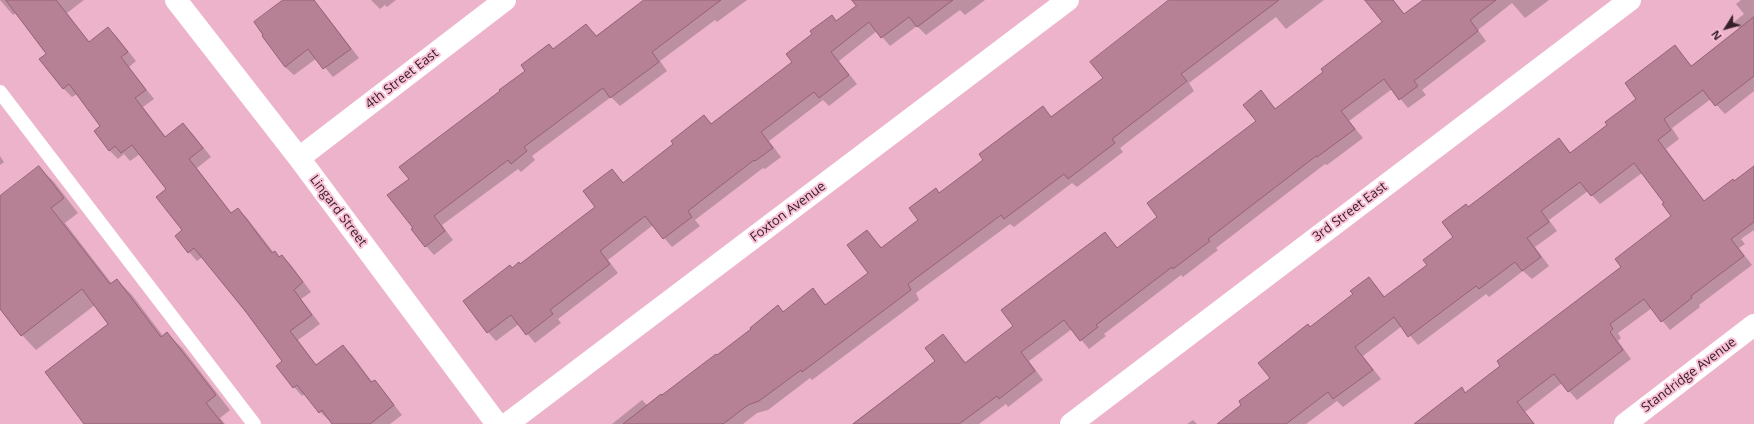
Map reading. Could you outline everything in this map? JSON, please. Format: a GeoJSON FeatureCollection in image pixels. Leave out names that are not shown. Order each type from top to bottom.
{"type":"FeatureCollection","features":[{"type":"Feature","properties":{"kind":"street","name":"Lingard Street"},"geometry":{"type":"LineString","coordinates":[[176,0],[299,158],[497,424]]}},
{"type":"Feature","properties":{"kind":"street","name":"4th Street East"},"geometry":{"type":"LineString","coordinates":[[299,158],[505,0]]}},
{"type":"Feature","properties":{"kind":"street","name":"Foxton Avenue"},"geometry":{"type":"LineString","coordinates":[[507,424],[1068,0]]}},
{"type":"Feature","properties":{"kind":"street","name":"3rd Street East"},"geometry":{"type":"LineString","coordinates":[[1071,424],[1620,3]]}},
{"type":"Feature","properties":{"kind":"street","name":"Standridge Avenue"},"geometry":{"type":"LineString","coordinates":[[1625,424],[1754,325]]}},
{"type":"Feature","properties":{"kind":"lane"},"geometry":{"type":"LineString","coordinates":[[0,92],[254,424]]}},
{"type":"Feature","properties":{"kind":"building"},"geometry":{"type":"Polygon","coordinates":[[[6,0],[56,0],[89,42],[108,27],[128,52],[121,57],[146,90],[135,98],[165,137],[183,123],[203,148],[189,159],[231,213],[238,208],[272,253],[275,251],[279,257],[282,255],[303,282],[294,290],[312,315],[290,331],[316,365],[343,345],[371,382],[375,380],[394,405],[370,424],[332,424],[322,410],[319,413],[297,385],[293,388],[276,366],[282,361],[246,312],[194,248],[188,253],[175,236],[182,230],[156,197],[166,189],[132,145],[121,153],[115,146],[109,151],[94,131],[100,126],[69,84],[63,89],[39,59],[46,54],[6,0]]]}},
{"type":"Feature","properties":{"kind":"building"},"geometry":{"type":"Polygon","coordinates":[[[283,0],[314,0],[351,49],[323,69],[308,49],[285,67],[262,36],[263,35],[254,22],[283,0]]]}},
{"type":"Feature","properties":{"kind":"building"},"geometry":{"type":"Polygon","coordinates":[[[644,0],[721,0],[652,52],[659,62],[610,98],[603,88],[524,147],[527,151],[511,164],[508,160],[434,216],[445,231],[425,247],[411,229],[413,228],[387,195],[409,179],[399,167],[525,71],[521,65],[549,44],[553,49],[586,24],[596,36],[644,0]]]}},
{"type":"Feature","properties":{"kind":"building"},"geometry":{"type":"Polygon","coordinates":[[[852,0],[953,0],[917,27],[909,17],[881,38],[869,22],[831,52],[849,75],[819,98],[814,92],[761,132],[773,148],[755,161],[754,160],[688,211],[692,217],[663,239],[645,216],[600,251],[610,264],[550,310],[553,314],[526,335],[511,315],[487,333],[463,301],[510,265],[512,268],[519,262],[520,264],[595,207],[583,191],[612,169],[623,183],[673,144],[671,141],[704,115],[711,124],[792,62],[786,54],[812,34],[810,31],[832,15],[836,21],[856,6],[852,0]]]}},
{"type":"Feature","properties":{"kind":"building"},"geometry":{"type":"Polygon","coordinates":[[[1169,0],[1279,0],[1181,74],[1187,81],[1112,139],[1115,143],[1068,179],[1064,174],[1004,219],[1001,215],[908,284],[911,290],[802,372],[801,370],[759,401],[748,405],[723,424],[623,424],[661,394],[662,395],[751,329],[750,328],[778,305],[783,312],[813,288],[825,305],[868,273],[847,245],[867,230],[881,248],[918,220],[909,208],[936,188],[939,193],[983,160],[979,154],[1043,106],[1051,117],[1103,78],[1090,62],[1169,0]]]}},
{"type":"Feature","properties":{"kind":"building"},"geometry":{"type":"Polygon","coordinates":[[[1365,0],[1393,0],[1404,14],[1423,0],[1496,0],[1470,20],[1478,31],[1414,81],[1418,86],[1399,100],[1384,79],[1341,111],[1355,129],[1317,157],[1316,156],[1208,239],[1210,241],[1173,269],[1172,267],[1096,325],[1098,327],[1080,341],[1064,320],[1021,352],[1035,371],[999,399],[997,396],[959,424],[853,424],[935,361],[925,348],[943,334],[965,363],[1013,326],[1001,310],[1105,232],[1117,248],[1157,217],[1147,203],[1256,121],[1243,105],[1261,90],[1275,109],[1323,72],[1321,69],[1382,22],[1365,0]]]}},
{"type":"Feature","properties":{"kind":"building"},"geometry":{"type":"Polygon","coordinates":[[[1754,17],[1754,76],[1715,106],[1703,90],[1664,119],[1671,130],[1658,140],[1704,201],[1733,179],[1734,181],[1754,166],[1754,222],[1731,239],[1744,256],[1691,296],[1692,298],[1661,322],[1644,299],[1610,324],[1613,329],[1610,332],[1623,350],[1568,392],[1554,374],[1517,402],[1534,424],[1414,424],[1462,387],[1465,393],[1500,366],[1497,361],[1621,267],[1615,259],[1671,216],[1662,204],[1664,203],[1634,163],[1591,196],[1580,182],[1541,211],[1549,222],[1527,238],[1541,257],[1522,271],[1515,262],[1479,289],[1476,286],[1408,337],[1394,317],[1355,347],[1373,370],[1333,399],[1328,392],[1286,424],[1217,424],[1241,405],[1239,401],[1270,378],[1258,363],[1308,324],[1310,327],[1353,294],[1350,291],[1369,277],[1384,297],[1427,265],[1423,260],[1453,237],[1442,222],[1466,204],[1468,207],[1559,138],[1570,153],[1607,125],[1605,122],[1636,99],[1625,83],[1675,45],[1691,66],[1754,17]]]}},
{"type":"Feature","properties":{"kind":"building"},"geometry":{"type":"Polygon","coordinates":[[[39,166],[64,198],[51,208],[110,284],[117,279],[161,337],[167,332],[216,395],[206,403],[223,424],[84,424],[45,372],[108,324],[82,289],[21,336],[0,309],[0,196],[39,166]]]}}]}
